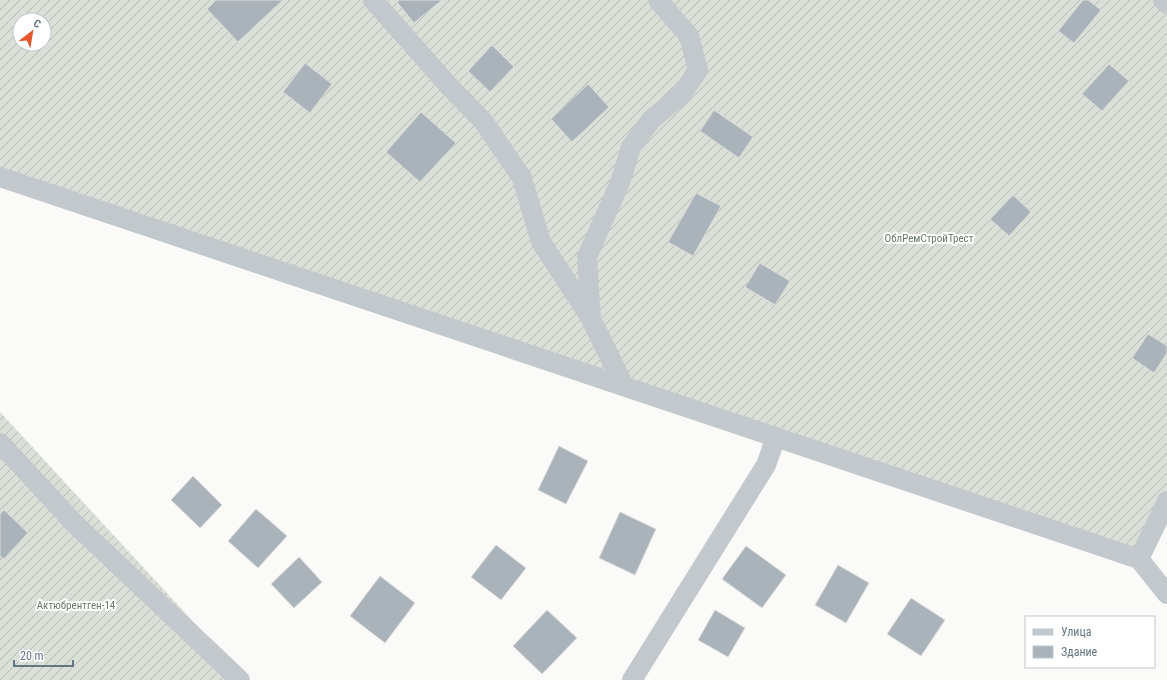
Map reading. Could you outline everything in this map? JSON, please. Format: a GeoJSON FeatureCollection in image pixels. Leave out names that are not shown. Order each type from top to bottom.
{"type":"FeatureCollection","features":[{"type":"Feature","properties":{"kind":"lane"},"geometry":{"type":"LineString","coordinates":[[373,0],[448,85],[483,121],[522,178],[542,242],[591,319],[624,386]]}},
{"type":"Feature","properties":{"kind":"lane"},"geometry":{"type":"LineString","coordinates":[[591,319],[587,257],[621,180],[631,147],[651,120],[682,94],[698,70],[689,36],[658,0]]}},
{"type":"Feature","properties":{"kind":"lane"},"geometry":{"type":"LineString","coordinates":[[1163,0],[1167,4]]}},
{"type":"Feature","properties":{"kind":"lane"},"geometry":{"type":"LineString","coordinates":[[0,177],[1138,559],[1167,594]]}},
{"type":"Feature","properties":{"kind":"lane"},"geometry":{"type":"LineString","coordinates":[[632,680],[766,465],[776,437]]}},
{"type":"Feature","properties":{"kind":"lane"},"geometry":{"type":"LineString","coordinates":[[0,443],[75,524],[240,680]]}},
{"type":"Feature","properties":{"kind":"lane"},"geometry":{"type":"LineString","coordinates":[[1138,559],[1167,501]]}},
{"type":"Feature","properties":{"kind":"green space","name":"ОблРемСтройТрест"},"geometry":{"type":"Polygon","coordinates":[[[0,0],[1167,0],[1167,502],[1139,559],[0,177],[0,0]]]}},
{"type":"Feature","properties":{"kind":"green space","name":"Актюбрентген-14"},"geometry":{"type":"Polygon","coordinates":[[[0,412],[247,680],[0,680],[0,412]]]}},
{"type":"Feature","properties":{"kind":"building"},"geometry":{"type":"Polygon","coordinates":[[[216,0],[283,0],[238,42],[207,9],[216,0]]]}},
{"type":"Feature","properties":{"kind":"building"},"geometry":{"type":"Polygon","coordinates":[[[399,0],[442,0],[414,23],[397,2],[399,0]]]}},
{"type":"Feature","properties":{"kind":"building"},"geometry":{"type":"Polygon","coordinates":[[[1083,0],[1088,0],[1101,10],[1074,43],[1058,31],[1083,0]]]}},
{"type":"Feature","properties":{"kind":"building"},"geometry":{"type":"Polygon","coordinates":[[[492,45],[514,67],[490,92],[468,71],[492,45]]]}},
{"type":"Feature","properties":{"kind":"building"},"geometry":{"type":"Polygon","coordinates":[[[305,63],[332,84],[310,113],[283,92],[305,63]]]}},
{"type":"Feature","properties":{"kind":"building"},"geometry":{"type":"Polygon","coordinates":[[[1109,64],[1129,81],[1102,111],[1082,94],[1109,64]]]}},
{"type":"Feature","properties":{"kind":"building"},"geometry":{"type":"Polygon","coordinates":[[[588,84],[609,107],[572,142],[551,119],[588,84]]]}},
{"type":"Feature","properties":{"kind":"building"},"geometry":{"type":"Polygon","coordinates":[[[714,110],[753,137],[739,158],[700,131],[714,110]]]}},
{"type":"Feature","properties":{"kind":"building"},"geometry":{"type":"Polygon","coordinates":[[[421,112],[456,143],[420,182],[386,152],[421,112]]]}},
{"type":"Feature","properties":{"kind":"building"},"geometry":{"type":"Polygon","coordinates":[[[696,193],[721,206],[693,256],[668,242],[696,193]]]}},
{"type":"Feature","properties":{"kind":"building"},"geometry":{"type":"Polygon","coordinates":[[[1013,195],[1031,212],[1009,236],[990,219],[1013,195]]]}},
{"type":"Feature","properties":{"kind":"building"},"geometry":{"type":"Polygon","coordinates":[[[760,263],[790,281],[775,305],[745,287],[760,263]]]}},
{"type":"Feature","properties":{"kind":"building"},"geometry":{"type":"Polygon","coordinates":[[[1148,334],[1167,346],[1167,353],[1154,373],[1132,358],[1148,334]]]}},
{"type":"Feature","properties":{"kind":"building"},"geometry":{"type":"Polygon","coordinates":[[[559,446],[588,461],[566,504],[538,490],[559,446]]]}},
{"type":"Feature","properties":{"kind":"building"},"geometry":{"type":"Polygon","coordinates":[[[193,476],[222,505],[200,528],[171,500],[193,476]]]}},
{"type":"Feature","properties":{"kind":"building"},"geometry":{"type":"Polygon","coordinates":[[[256,509],[287,536],[258,568],[228,541],[256,509]]]}},
{"type":"Feature","properties":{"kind":"building"},"geometry":{"type":"Polygon","coordinates":[[[4,510],[28,533],[4,559],[0,556],[0,514],[4,510]]]}},
{"type":"Feature","properties":{"kind":"building"},"geometry":{"type":"Polygon","coordinates":[[[620,512],[656,529],[635,575],[599,558],[620,512]]]}},
{"type":"Feature","properties":{"kind":"building"},"geometry":{"type":"Polygon","coordinates":[[[496,545],[526,568],[501,600],[471,577],[496,545]]]}},
{"type":"Feature","properties":{"kind":"building"},"geometry":{"type":"Polygon","coordinates":[[[746,546],[786,575],[762,608],[722,579],[746,546]]]}},
{"type":"Feature","properties":{"kind":"building"},"geometry":{"type":"Polygon","coordinates":[[[299,557],[322,582],[294,608],[271,584],[299,557]]]}},
{"type":"Feature","properties":{"kind":"building"},"geometry":{"type":"Polygon","coordinates":[[[838,565],[869,583],[846,623],[815,605],[838,565]]]}},
{"type":"Feature","properties":{"kind":"building"},"geometry":{"type":"Polygon","coordinates":[[[380,576],[415,603],[385,643],[350,616],[380,576]]]}},
{"type":"Feature","properties":{"kind":"building"},"geometry":{"type":"Polygon","coordinates":[[[911,598],[945,620],[921,656],[887,634],[911,598]]]}},
{"type":"Feature","properties":{"kind":"building"},"geometry":{"type":"Polygon","coordinates":[[[547,610],[577,638],[542,674],[513,646],[547,610]]]}},
{"type":"Feature","properties":{"kind":"building"},"geometry":{"type":"Polygon","coordinates":[[[715,610],[745,628],[728,657],[698,640],[715,610]]]}}]}
